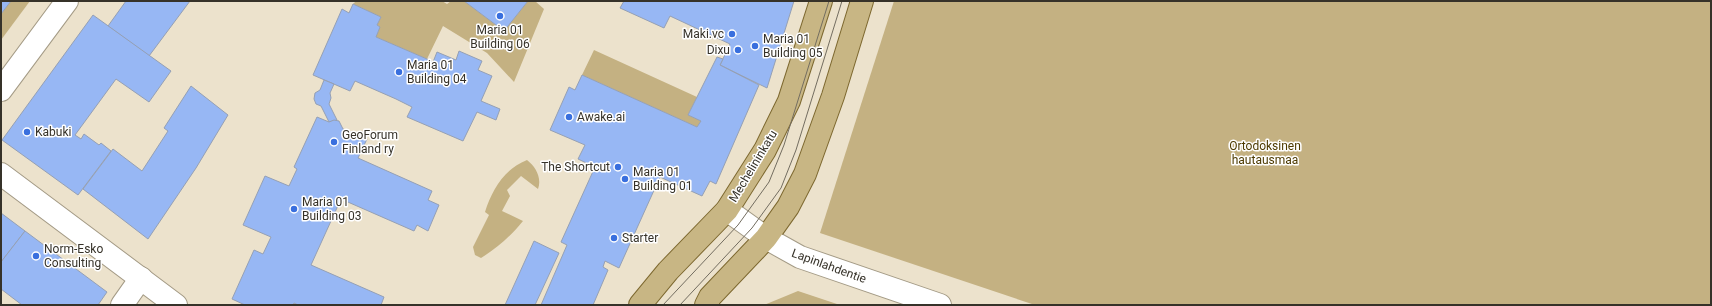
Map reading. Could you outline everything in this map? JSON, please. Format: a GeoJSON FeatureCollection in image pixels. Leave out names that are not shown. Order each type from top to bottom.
{"type":"FeatureCollection","features":[{"type":"Feature","properties":{"kind":"main road","name":"Mechelininkatu"},"geometry":{"type":"LineString","coordinates":[[640,305],[668,271],[727,210],[765,150],[789,101],[821,1]]}},
{"type":"Feature","properties":{"kind":"main road"},"geometry":{"type":"LineString","coordinates":[[706,305],[710,297],[766,238],[788,207],[805,174],[826,116],[862,1]]}},
{"type":"Feature","properties":{"kind":"street"},"geometry":{"type":"LineString","coordinates":[[1,90],[67,1]]}},
{"type":"Feature","properties":{"kind":"street"},"geometry":{"type":"LineString","coordinates":[[1,174],[176,305]]}},
{"type":"Feature","properties":{"kind":"street","name":"Lapinlahdentie"},"geometry":{"type":"LineString","coordinates":[[727,210],[766,238],[790,252],[814,263],[940,305]]}},
{"type":"Feature","properties":{"kind":"street"},"geometry":{"type":"LineString","coordinates":[[122,305],[145,281]]}},
{"type":"Feature","properties":{"kind":"green space"},"geometry":{"type":"Polygon","coordinates":[[[11,1],[30,1],[1,40],[1,14],[11,1]]]}},
{"type":"Feature","properties":{"kind":"green space"},"geometry":{"type":"Polygon","coordinates":[[[356,1],[442,1],[447,4],[451,1],[464,1],[504,31],[528,1],[535,1],[544,9],[514,82],[487,53],[443,26],[427,59],[376,37],[380,27],[377,25],[381,17],[353,4],[356,1]]]}},
{"type":"Feature","properties":{"kind":"green space","name":"Ortodoksinen hautausmaa"},"geometry":{"type":"Polygon","coordinates":[[[894,1],[1711,1],[1711,305],[1035,305],[820,233],[894,1]]]}},
{"type":"Feature","properties":{"kind":"green space"},"geometry":{"type":"Polygon","coordinates":[[[594,50],[697,97],[688,115],[701,121],[697,127],[582,75],[594,50]]]}},
{"type":"Feature","properties":{"kind":"green space"},"geometry":{"type":"Polygon","coordinates":[[[527,160],[533,166],[539,177],[538,189],[521,176],[507,190],[510,196],[502,211],[523,221],[509,237],[493,250],[481,258],[475,255],[473,247],[489,215],[485,212],[495,188],[505,175],[519,164],[527,160]]]}},
{"type":"Feature","properties":{"kind":"green space"},"geometry":{"type":"Polygon","coordinates":[[[798,291],[840,305],[764,305],[798,291]]]}},
{"type":"Feature","properties":{"kind":"building"},"geometry":{"type":"Polygon","coordinates":[[[1,1],[11,1],[1,14],[1,1]]]}},
{"type":"Feature","properties":{"kind":"building"},"geometry":{"type":"Polygon","coordinates":[[[126,1],[190,1],[149,56],[108,26],[126,1]]]}},
{"type":"Feature","properties":{"kind":"building","name":"Maria 01 Building 06"},"geometry":{"type":"Polygon","coordinates":[[[464,1],[528,1],[504,31],[464,1]]]}},
{"type":"Feature","properties":{"kind":"building","name":"Maria 01 Building 05"},"geometry":{"type":"Polygon","coordinates":[[[624,1],[794,1],[767,88],[720,65],[730,44],[670,16],[664,28],[620,8],[624,1]]]}},
{"type":"Feature","properties":{"kind":"building","name":"Maria 01 Building 04"},"geometry":{"type":"Polygon","coordinates":[[[353,4],[381,17],[377,25],[380,27],[376,37],[433,62],[437,52],[456,60],[459,51],[482,61],[478,70],[492,76],[481,101],[500,109],[496,120],[477,112],[463,141],[407,117],[412,107],[396,99],[355,81],[350,91],[313,75],[342,9],[349,13],[353,4]]]}},
{"type":"Feature","properties":{"kind":"building"},"geometry":{"type":"Polygon","coordinates":[[[93,15],[171,71],[149,102],[116,79],[75,135],[81,139],[84,134],[99,145],[101,143],[111,151],[78,195],[2,140],[93,15]]]}},
{"type":"Feature","properties":{"kind":"building","name":"Maria 01 Building 01"},"geometry":{"type":"Polygon","coordinates":[[[717,57],[723,59],[720,65],[759,85],[716,184],[710,181],[702,196],[660,177],[619,268],[605,261],[603,267],[608,270],[593,305],[541,305],[567,245],[561,242],[595,167],[578,159],[585,145],[550,130],[569,87],[575,90],[582,75],[697,127],[701,121],[688,115],[717,57]]]}},
{"type":"Feature","properties":{"kind":"building"},"geometry":{"type":"Polygon","coordinates":[[[324,80],[334,84],[330,93],[331,98],[329,104],[337,120],[329,122],[321,106],[316,104],[314,99],[315,93],[320,90],[324,80]]]}},
{"type":"Feature","properties":{"kind":"building"},"geometry":{"type":"Polygon","coordinates":[[[191,86],[228,115],[196,168],[148,239],[83,189],[113,149],[142,171],[168,131],[164,128],[191,86]]]}},
{"type":"Feature","properties":{"kind":"building","name":"Maria 01 Building 03"},"geometry":{"type":"Polygon","coordinates":[[[317,117],[329,122],[334,120],[339,121],[343,129],[367,139],[358,158],[432,191],[428,200],[439,205],[428,231],[417,225],[414,231],[341,199],[311,265],[384,297],[381,305],[298,305],[294,303],[293,305],[245,305],[232,299],[254,250],[263,254],[271,237],[243,225],[265,176],[289,186],[297,169],[294,167],[317,117]]]}},
{"type":"Feature","properties":{"kind":"building"},"geometry":{"type":"Polygon","coordinates":[[[1,213],[25,231],[1,262],[1,213]]]}},
{"type":"Feature","properties":{"kind":"building"},"geometry":{"type":"Polygon","coordinates":[[[25,231],[107,292],[98,305],[22,305],[1,289],[1,262],[25,231]]]}},
{"type":"Feature","properties":{"kind":"building"},"geometry":{"type":"Polygon","coordinates":[[[534,241],[559,253],[535,305],[505,305],[534,241]]]}},
{"type":"Feature","properties":{"kind":"tram line"},"geometry":{"type":"LineString","coordinates":[[663,305],[738,225],[769,182],[784,145],[829,1]]}},
{"type":"Feature","properties":{"kind":"tram line"},"geometry":{"type":"LineString","coordinates":[[680,305],[752,228],[781,188],[796,150],[842,1]]}},
{"type":"Feature","properties":{"kind":"place","name":"Maria 01 Building 06"},"geometry":{"type":"Point","coordinates":[500,16]}},
{"type":"Feature","properties":{"kind":"place","name":"Maki.vc"},"geometry":{"type":"Point","coordinates":[732,34]}},
{"type":"Feature","properties":{"kind":"place","name":"Maria 01 Building 05"},"geometry":{"type":"Point","coordinates":[755,46]}},
{"type":"Feature","properties":{"kind":"place","name":"Dixu"},"geometry":{"type":"Point","coordinates":[738,50]}},
{"type":"Feature","properties":{"kind":"place","name":"Maria 01 Building 04"},"geometry":{"type":"Point","coordinates":[399,72]}},
{"type":"Feature","properties":{"kind":"place","name":"Awake.ai"},"geometry":{"type":"Point","coordinates":[569,117]}},
{"type":"Feature","properties":{"kind":"place","name":"Kabuki"},"geometry":{"type":"Point","coordinates":[27,132]}},
{"type":"Feature","properties":{"kind":"place","name":"GeoForum Finland ry"},"geometry":{"type":"Point","coordinates":[334,142]}},
{"type":"Feature","properties":{"kind":"place","name":"The Shortcut"},"geometry":{"type":"Point","coordinates":[618,167]}},
{"type":"Feature","properties":{"kind":"place","name":"Maria 01 Building 01"},"geometry":{"type":"Point","coordinates":[625,179]}},
{"type":"Feature","properties":{"kind":"place","name":"Maria 01 Building 03"},"geometry":{"type":"Point","coordinates":[294,209]}},
{"type":"Feature","properties":{"kind":"place","name":"Starter"},"geometry":{"type":"Point","coordinates":[614,238]}},
{"type":"Feature","properties":{"kind":"place","name":"Norm-Esko Consulting"},"geometry":{"type":"Point","coordinates":[36,256]}}]}
